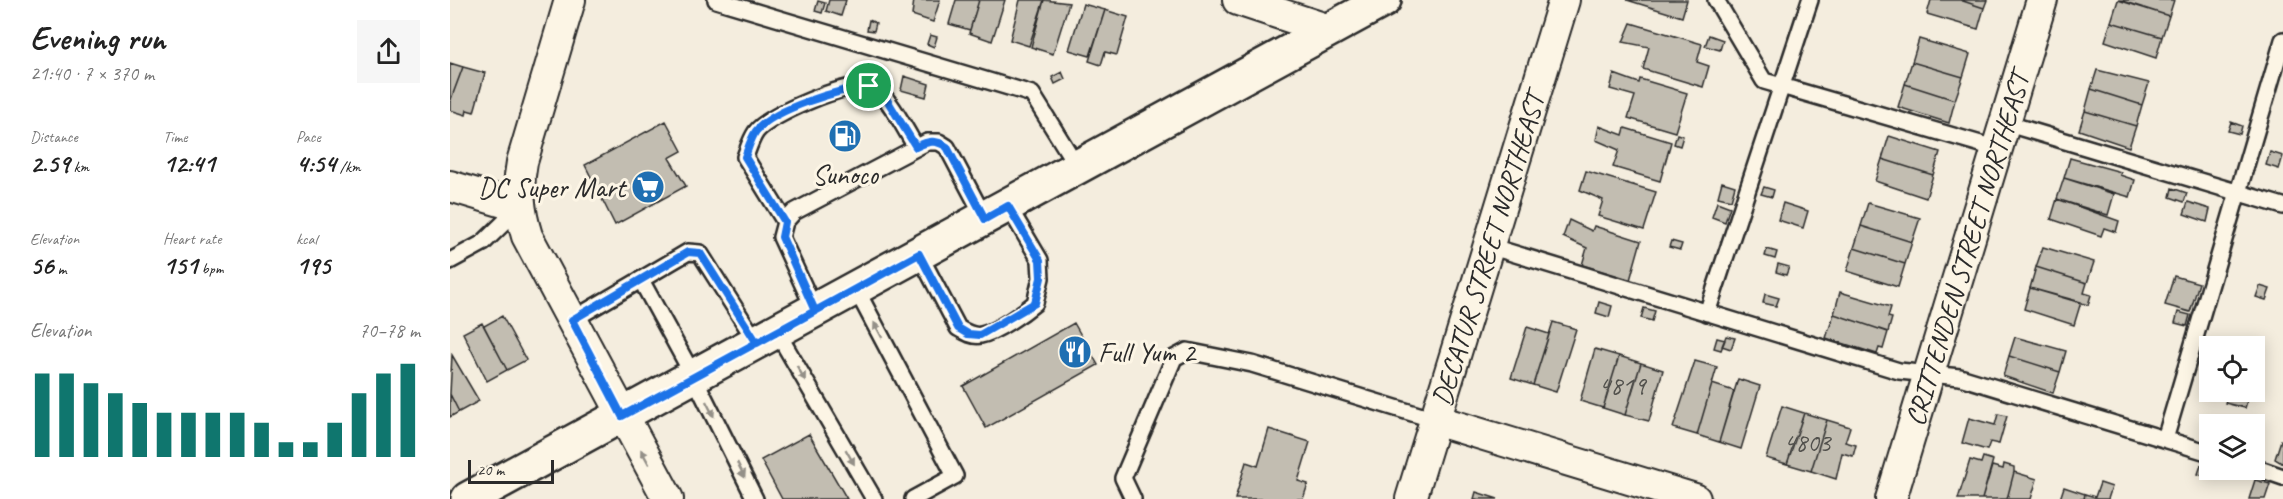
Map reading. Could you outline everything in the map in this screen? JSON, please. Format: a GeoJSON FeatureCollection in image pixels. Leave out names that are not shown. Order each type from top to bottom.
{"type":"FeatureCollection","features":[{"type":"Feature","properties":{"kind":"main road"},"geometry":{"type":"LineString","coordinates":[[468,499],[1384,0]]}},
{"type":"Feature","properties":{"kind":"street"},"geometry":{"type":"LineString","coordinates":[[1238,0],[1329,30]]}},
{"type":"Feature","properties":{"kind":"street","name":"DECATUR STREET NORTHEAST"},"geometry":{"type":"LineString","coordinates":[[1411,499],[1564,0]]}},
{"type":"Feature","properties":{"kind":"street","name":"CRITTENDEN STREET NORTHEAST"},"geometry":{"type":"LineString","coordinates":[[1891,499],[2042,0]]}},
{"type":"Feature","properties":{"kind":"street"},"geometry":{"type":"LineString","coordinates":[[565,1],[522,162],[519,180],[520,207],[527,236],[668,499]]}},
{"type":"Feature","properties":{"kind":"street"},"geometry":{"type":"LineString","coordinates":[[450,186],[520,207]]}},
{"type":"Feature","properties":{"kind":"street"},"geometry":{"type":"LineString","coordinates":[[1436,420],[1695,499]]}},
{"type":"Feature","properties":{"kind":"lane"},"geometry":{"type":"LineString","coordinates":[[716,0],[1032,94],[1078,168]]}},
{"type":"Feature","properties":{"kind":"lane"},"geometry":{"type":"LineString","coordinates":[[1716,0],[1764,81],[2238,192],[2283,206]]}},
{"type":"Feature","properties":{"kind":"lane"},"geometry":{"type":"LineString","coordinates":[[1707,313],[1810,0]]}},
{"type":"Feature","properties":{"kind":"lane"},"geometry":{"type":"LineString","coordinates":[[2165,439],[2283,40]]}},
{"type":"Feature","properties":{"kind":"lane"},"geometry":{"type":"LineString","coordinates":[[785,222],[745,157],[756,131],[777,115],[849,88],[869,86],[884,95],[916,147]]}},
{"type":"Feature","properties":{"kind":"lane"},"geometry":{"type":"LineString","coordinates":[[815,311],[782,237],[785,222],[794,212],[927,142],[939,142],[947,147],[996,213],[1040,260],[1041,278],[1035,303],[1010,320],[980,335],[968,334],[958,328],[919,254]]}},
{"type":"Feature","properties":{"kind":"lane"},"geometry":{"type":"LineString","coordinates":[[450,261],[483,243],[520,207]]}},
{"type":"Feature","properties":{"kind":"lane"},"geometry":{"type":"LineString","coordinates":[[1489,246],[1899,371],[1960,377],[2199,450]]}},
{"type":"Feature","properties":{"kind":"lane"},"geometry":{"type":"LineString","coordinates":[[572,320],[688,252],[700,253],[767,337],[874,499]]}},
{"type":"Feature","properties":{"kind":"lane"},"geometry":{"type":"LineString","coordinates":[[641,280],[694,377],[755,499]]}},
{"type":"Feature","properties":{"kind":"lane"},"geometry":{"type":"LineString","coordinates":[[856,289],[955,476],[913,499]]}},
{"type":"Feature","properties":{"kind":"lane"},"geometry":{"type":"LineString","coordinates":[[1133,499],[1123,478],[1174,358],[1187,351],[1252,364],[1436,420]]}},
{"type":"Feature","properties":{"kind":"lane"},"geometry":{"type":"LineString","coordinates":[[2265,471],[2283,477]]}},
{"type":"Feature","properties":{"kind":"building"},"geometry":{"type":"Polygon","coordinates":[[[829,0],[846,0],[841,16],[826,11],[829,0]]]}},
{"type":"Feature","properties":{"kind":"building"},"geometry":{"type":"Polygon","coordinates":[[[914,0],[940,0],[933,22],[912,15],[914,0]]]}},
{"type":"Feature","properties":{"kind":"building"},"geometry":{"type":"Polygon","coordinates":[[[956,0],[979,0],[970,30],[949,24],[956,0]]]}},
{"type":"Feature","properties":{"kind":"building"},"geometry":{"type":"Polygon","coordinates":[[[979,0],[1005,0],[992,41],[969,33],[979,0]]]}},
{"type":"Feature","properties":{"kind":"building"},"geometry":{"type":"Polygon","coordinates":[[[1020,0],[1044,0],[1029,46],[1010,40],[1020,0]]]}},
{"type":"Feature","properties":{"kind":"building"},"geometry":{"type":"Polygon","coordinates":[[[1044,0],[1069,3],[1053,54],[1031,47],[1044,0]]]}},
{"type":"Feature","properties":{"kind":"building"},"geometry":{"type":"Polygon","coordinates":[[[1627,0],[1687,0],[1682,17],[1627,0]]]}},
{"type":"Feature","properties":{"kind":"building"},"geometry":{"type":"Polygon","coordinates":[[[1931,0],[1960,0],[1984,8],[1978,29],[1927,14],[1931,0]]]}},
{"type":"Feature","properties":{"kind":"building"},"geometry":{"type":"Polygon","coordinates":[[[1960,0],[1987,0],[1984,8],[1960,0]]]}},
{"type":"Feature","properties":{"kind":"building"},"geometry":{"type":"Polygon","coordinates":[[[2118,0],[2169,16],[2162,37],[2111,22],[2118,0]]]}},
{"type":"Feature","properties":{"kind":"building"},"geometry":{"type":"Polygon","coordinates":[[[2119,0],[2174,0],[2169,16],[2119,0]]]}},
{"type":"Feature","properties":{"kind":"building"},"geometry":{"type":"Polygon","coordinates":[[[818,1],[825,3],[822,13],[815,11],[818,1]]]}},
{"type":"Feature","properties":{"kind":"building"},"geometry":{"type":"Polygon","coordinates":[[[1083,4],[1105,10],[1090,56],[1069,50],[1083,4]]]}},
{"type":"Feature","properties":{"kind":"building"},"geometry":{"type":"Polygon","coordinates":[[[1105,10],[1128,17],[1117,55],[1105,52],[1101,65],[1089,61],[1105,10]]]}},
{"type":"Feature","properties":{"kind":"building"},"geometry":{"type":"Polygon","coordinates":[[[869,20],[876,23],[874,31],[867,30],[869,20]]]}},
{"type":"Feature","properties":{"kind":"building"},"geometry":{"type":"Polygon","coordinates":[[[2111,22],[2162,37],[2156,58],[2105,41],[2111,22]]]}},
{"type":"Feature","properties":{"kind":"building"},"geometry":{"type":"Polygon","coordinates":[[[1631,23],[1702,44],[1697,62],[1709,66],[1703,87],[1643,69],[1649,47],[1623,42],[1631,23]]]}},
{"type":"Feature","properties":{"kind":"building"},"geometry":{"type":"Polygon","coordinates":[[[930,35],[937,37],[934,47],[927,44],[930,35]]]}},
{"type":"Feature","properties":{"kind":"building"},"geometry":{"type":"Polygon","coordinates":[[[1709,35],[1723,40],[1720,50],[1705,46],[1709,35]]]}},
{"type":"Feature","properties":{"kind":"building"},"geometry":{"type":"Polygon","coordinates":[[[1919,39],[1970,54],[1963,77],[1912,62],[1919,39]]]}},
{"type":"Feature","properties":{"kind":"building"},"geometry":{"type":"Polygon","coordinates":[[[1912,62],[1963,77],[1955,100],[1905,84],[1912,62]]]}},
{"type":"Feature","properties":{"kind":"building"},"geometry":{"type":"Polygon","coordinates":[[[450,63],[463,67],[450,102],[450,63]]]}},
{"type":"Feature","properties":{"kind":"building"},"geometry":{"type":"Polygon","coordinates":[[[463,67],[485,73],[474,112],[467,110],[466,115],[450,110],[450,102],[463,67]]]}},
{"type":"Feature","properties":{"kind":"building"},"geometry":{"type":"Polygon","coordinates":[[[2097,70],[2149,83],[2142,105],[2091,89],[2097,70]]]}},
{"type":"Feature","properties":{"kind":"building"},"geometry":{"type":"Polygon","coordinates":[[[1062,72],[1065,79],[1055,84],[1052,77],[1062,72]]]}},
{"type":"Feature","properties":{"kind":"building"},"geometry":{"type":"Polygon","coordinates":[[[1614,74],[1639,83],[1640,79],[1687,93],[1675,132],[1628,118],[1635,96],[1610,89],[1614,74]]]}},
{"type":"Feature","properties":{"kind":"building"},"geometry":{"type":"Polygon","coordinates":[[[904,76],[929,84],[926,97],[901,90],[904,76]]]}},
{"type":"Feature","properties":{"kind":"building"},"geometry":{"type":"Polygon","coordinates":[[[1905,84],[1955,100],[1949,123],[1898,107],[1905,84]]]}},
{"type":"Feature","properties":{"kind":"building"},"geometry":{"type":"Polygon","coordinates":[[[2091,89],[2142,105],[2136,126],[2085,111],[2091,89]]]}},
{"type":"Feature","properties":{"kind":"building"},"geometry":{"type":"Polygon","coordinates":[[[2085,111],[2136,126],[2129,147],[2079,130],[2085,111]]]}},
{"type":"Feature","properties":{"kind":"building"},"geometry":{"type":"Polygon","coordinates":[[[666,121],[682,151],[669,158],[686,186],[615,225],[585,165],[666,121]]]}},
{"type":"Feature","properties":{"kind":"building"},"geometry":{"type":"Polygon","coordinates":[[[2231,122],[2242,126],[2240,134],[2228,131],[2231,122]]]}},
{"type":"Feature","properties":{"kind":"building"},"geometry":{"type":"Polygon","coordinates":[[[1599,126],[1623,135],[1625,128],[1671,142],[1660,181],[1613,167],[1619,150],[1596,140],[1599,126]]]}},
{"type":"Feature","properties":{"kind":"building"},"geometry":{"type":"Polygon","coordinates":[[[1677,134],[1683,136],[1680,146],[1674,144],[1677,134]]]}},
{"type":"Feature","properties":{"kind":"building"},"geometry":{"type":"Polygon","coordinates":[[[1889,136],[1940,152],[1933,175],[1882,159],[1889,136]]]}},
{"type":"Feature","properties":{"kind":"building"},"geometry":{"type":"Polygon","coordinates":[[[2270,152],[2283,156],[2279,169],[2266,165],[2270,152]]]}},
{"type":"Feature","properties":{"kind":"building"},"geometry":{"type":"Polygon","coordinates":[[[2070,158],[2121,172],[2120,175],[2135,180],[2130,197],[2064,178],[2070,158]]]}},
{"type":"Feature","properties":{"kind":"building"},"geometry":{"type":"Polygon","coordinates":[[[1882,159],[1933,175],[1926,198],[1875,181],[1882,159]]]}},
{"type":"Feature","properties":{"kind":"building"},"geometry":{"type":"Polygon","coordinates":[[[1586,171],[1656,192],[1644,230],[1598,216],[1603,200],[1580,190],[1586,171]]]}},
{"type":"Feature","properties":{"kind":"building"},"geometry":{"type":"Polygon","coordinates":[[[2064,178],[2114,194],[2108,215],[2057,199],[2064,178]]]}},
{"type":"Feature","properties":{"kind":"building"},"geometry":{"type":"Polygon","coordinates":[[[1722,182],[1735,186],[1731,200],[1718,197],[1722,182]]]}},
{"type":"Feature","properties":{"kind":"building"},"geometry":{"type":"Polygon","coordinates":[[[1764,187],[1774,190],[1772,197],[1761,194],[1764,187]]]}},
{"type":"Feature","properties":{"kind":"building"},"geometry":{"type":"Polygon","coordinates":[[[2172,188],[2187,193],[2184,202],[2170,197],[2172,188]]]}},
{"type":"Feature","properties":{"kind":"building"},"geometry":{"type":"Polygon","coordinates":[[[2057,199],[2119,221],[2116,232],[2104,228],[2101,236],[2051,219],[2057,199]]]}},
{"type":"Feature","properties":{"kind":"building"},"geometry":{"type":"Polygon","coordinates":[[[1717,202],[1730,207],[1725,222],[1712,217],[1717,202]]]}},
{"type":"Feature","properties":{"kind":"building"},"geometry":{"type":"Polygon","coordinates":[[[2188,202],[2210,209],[2207,222],[2184,214],[2188,202]]]}},
{"type":"Feature","properties":{"kind":"building"},"geometry":{"type":"Polygon","coordinates":[[[1783,203],[1808,211],[1803,228],[1778,220],[1783,203]]]}},
{"type":"Feature","properties":{"kind":"building"},"geometry":{"type":"Polygon","coordinates":[[[1868,203],[1920,218],[1912,242],[1861,226],[1868,203]]]}},
{"type":"Feature","properties":{"kind":"building"},"geometry":{"type":"Polygon","coordinates":[[[1569,220],[1592,231],[1594,226],[1641,241],[1630,280],[1582,265],[1587,248],[1563,237],[1569,220]]]}},
{"type":"Feature","properties":{"kind":"building"},"geometry":{"type":"Polygon","coordinates":[[[1861,226],[1912,242],[1905,264],[1854,248],[1861,226]]]}},
{"type":"Feature","properties":{"kind":"building"},"geometry":{"type":"Polygon","coordinates":[[[1671,241],[1682,244],[1680,250],[1669,247],[1671,241]]]}},
{"type":"Feature","properties":{"kind":"building"},"geometry":{"type":"Polygon","coordinates":[[[2043,247],[2094,262],[2087,283],[2036,267],[2043,247]]]}},
{"type":"Feature","properties":{"kind":"building"},"geometry":{"type":"Polygon","coordinates":[[[1854,248],[1905,264],[1898,287],[1847,271],[1854,248]]]}},
{"type":"Feature","properties":{"kind":"building"},"geometry":{"type":"Polygon","coordinates":[[[1767,249],[1777,252],[1775,259],[1765,256],[1767,249]]]}},
{"type":"Feature","properties":{"kind":"building"},"geometry":{"type":"Polygon","coordinates":[[[1778,264],[1789,267],[1786,275],[1776,272],[1778,264]]]}},
{"type":"Feature","properties":{"kind":"building"},"geometry":{"type":"Polygon","coordinates":[[[2036,267],[2087,283],[2084,293],[2091,295],[2088,305],[2030,288],[2036,267]]]}},
{"type":"Feature","properties":{"kind":"building"},"geometry":{"type":"Polygon","coordinates":[[[2174,276],[2199,283],[2190,312],[2165,305],[2174,276]]]}},
{"type":"Feature","properties":{"kind":"building"},"geometry":{"type":"Polygon","coordinates":[[[2260,286],[2270,289],[2266,300],[2256,297],[2260,286]]]}},
{"type":"Feature","properties":{"kind":"building"},"geometry":{"type":"Polygon","coordinates":[[[2030,288],[2081,302],[2074,325],[2024,309],[2030,288]]]}},
{"type":"Feature","properties":{"kind":"building"},"geometry":{"type":"Polygon","coordinates":[[[1840,292],[1891,307],[1888,317],[1892,318],[1888,332],[1834,314],[1840,292]]]}},
{"type":"Feature","properties":{"kind":"building"},"geometry":{"type":"Polygon","coordinates":[[[1765,294],[1779,298],[1776,306],[1763,303],[1765,294]]]}},
{"type":"Feature","properties":{"kind":"building"},"geometry":{"type":"Polygon","coordinates":[[[1599,302],[1612,306],[1609,317],[1596,313],[1599,302]]]}},
{"type":"Feature","properties":{"kind":"building"},"geometry":{"type":"Polygon","coordinates":[[[1644,308],[1655,311],[1652,321],[1641,318],[1644,308]]]}},
{"type":"Feature","properties":{"kind":"building"},"geometry":{"type":"Polygon","coordinates":[[[2178,312],[2190,315],[2187,326],[2175,323],[2178,312]]]}},
{"type":"Feature","properties":{"kind":"building"},"geometry":{"type":"Polygon","coordinates":[[[1834,314],[1888,332],[1883,349],[1879,348],[1877,354],[1826,338],[1834,314]]]}},
{"type":"Feature","properties":{"kind":"building"},"geometry":{"type":"Polygon","coordinates":[[[502,316],[526,360],[507,370],[484,326],[502,316]]]}},
{"type":"Feature","properties":{"kind":"building"},"geometry":{"type":"Polygon","coordinates":[[[1553,322],[1576,329],[1556,392],[1533,385],[1553,322]]]}},
{"type":"Feature","properties":{"kind":"building"},"geometry":{"type":"Polygon","coordinates":[[[482,323],[507,370],[487,381],[463,333],[482,323]]]}},
{"type":"Feature","properties":{"kind":"building"},"geometry":{"type":"Polygon","coordinates":[[[1074,323],[1098,365],[986,428],[963,386],[1074,323]]]}},
{"type":"Feature","properties":{"kind":"building"},"geometry":{"type":"Polygon","coordinates":[[[1527,327],[1549,334],[1533,385],[1511,378],[1527,327]]]}},
{"type":"Feature","properties":{"kind":"building"},"geometry":{"type":"Polygon","coordinates":[[[1726,336],[1735,338],[1731,349],[1722,346],[1726,336]]]}},
{"type":"Feature","properties":{"kind":"building"},"geometry":{"type":"Polygon","coordinates":[[[2015,337],[2066,351],[2060,372],[2009,356],[2015,337]]]}},
{"type":"Feature","properties":{"kind":"building"},"geometry":{"type":"Polygon","coordinates":[[[1717,338],[1725,340],[1721,350],[1714,348],[1717,338]]]}},
{"type":"Feature","properties":{"kind":"building"},"geometry":{"type":"Polygon","coordinates":[[[1595,349],[1619,356],[1603,408],[1580,401],[1595,349]]]}},
{"type":"Feature","properties":{"kind":"building"},"geometry":{"type":"Polygon","coordinates":[[[452,355],[479,401],[459,412],[450,394],[452,355]]]}},
{"type":"Feature","properties":{"kind":"building"},"geometry":{"type":"Polygon","coordinates":[[[1619,356],[1641,363],[1625,415],[1603,408],[1619,356]]]}},
{"type":"Feature","properties":{"kind":"building"},"geometry":{"type":"Polygon","coordinates":[[[2009,356],[2060,372],[2053,393],[2003,376],[2009,356]]]}},
{"type":"Feature","properties":{"kind":"building"},"geometry":{"type":"Polygon","coordinates":[[[1695,361],[1717,367],[1697,435],[1673,428],[1695,361]]]}},
{"type":"Feature","properties":{"kind":"building"},"geometry":{"type":"Polygon","coordinates":[[[1641,363],[1663,370],[1649,421],[1625,415],[1641,363]]]}},
{"type":"Feature","properties":{"kind":"building"},"geometry":{"type":"Polygon","coordinates":[[[1738,379],[1760,386],[1741,449],[1719,442],[1738,379]]]}},
{"type":"Feature","properties":{"kind":"building"},"geometry":{"type":"Polygon","coordinates":[[[1712,384],[1734,391],[1719,442],[1697,435],[1712,384]]]}},
{"type":"Feature","properties":{"kind":"building"},"geometry":{"type":"Polygon","coordinates":[[[450,394],[459,412],[450,417],[450,394]]]}},
{"type":"Feature","properties":{"kind":"building"},"geometry":{"type":"Polygon","coordinates":[[[2225,402],[2247,402],[2245,408],[2225,402]]]}},
{"type":"Feature","properties":{"kind":"building"},"geometry":{"type":"Polygon","coordinates":[[[1782,406],[1804,413],[1787,464],[1766,458],[1782,406]]]}},
{"type":"Feature","properties":{"kind":"building"},"geometry":{"type":"Polygon","coordinates":[[[1804,413],[1827,420],[1811,471],[1787,464],[1804,413]]]}},
{"type":"Feature","properties":{"kind":"building"},"geometry":{"type":"Polygon","coordinates":[[[1998,414],[2007,416],[1999,444],[1990,442],[1987,450],[1962,443],[1969,418],[1995,425],[1998,414]]]}},
{"type":"Feature","properties":{"kind":"building"},"geometry":{"type":"Polygon","coordinates":[[[1827,420],[1850,427],[1845,442],[1856,445],[1853,456],[1842,453],[1836,479],[1811,471],[1827,420]]]}},
{"type":"Feature","properties":{"kind":"building"},"geometry":{"type":"Polygon","coordinates":[[[1269,429],[1310,442],[1298,481],[1308,484],[1303,499],[1235,499],[1246,462],[1258,466],[1269,429]]]}},
{"type":"Feature","properties":{"kind":"building"},"geometry":{"type":"Polygon","coordinates":[[[809,434],[847,499],[782,499],[761,460],[809,434]]]}},
{"type":"Feature","properties":{"kind":"building"},"geometry":{"type":"Polygon","coordinates":[[[2281,440],[2283,441],[2283,464],[2275,459],[2281,440]]]}},
{"type":"Feature","properties":{"kind":"building"},"geometry":{"type":"Polygon","coordinates":[[[1983,457],[1993,460],[1982,499],[1958,499],[1970,460],[1981,463],[1983,457]]]}},
{"type":"Feature","properties":{"kind":"building"},"geometry":{"type":"Polygon","coordinates":[[[2004,464],[2014,467],[2007,499],[1982,499],[1992,466],[2003,469],[2004,464]]]}},
{"type":"Feature","properties":{"kind":"building"},"geometry":{"type":"Polygon","coordinates":[[[2014,472],[2037,479],[2031,499],[2007,499],[2014,472]]]}},
{"type":"Feature","properties":{"kind":"building"},"geometry":{"type":"Polygon","coordinates":[[[2255,480],[2270,484],[2265,499],[2249,499],[2255,480]]]}},
{"type":"Feature","properties":{"kind":"building"},"geometry":{"type":"Polygon","coordinates":[[[2100,483],[2112,487],[2108,499],[2084,499],[2085,494],[2095,497],[2100,483]]]}},
{"type":"Feature","properties":{"kind":"building"},"geometry":{"type":"Polygon","coordinates":[[[2064,487],[2085,494],[2084,499],[2060,499],[2064,487]]]}},
{"type":"Feature","properties":{"kind":"building"},"geometry":{"type":"Polygon","coordinates":[[[1476,492],[1498,499],[1474,499],[1476,492]]]}},
{"type":"Feature","properties":{"kind":"place","name":"Sunoco"},"geometry":{"type":"Point","coordinates":[845,136]}},
{"type":"Feature","properties":{"kind":"place","name":"DC Super Mart"},"geometry":{"type":"Point","coordinates":[648,187]}},
{"type":"Feature","properties":{"kind":"place","name":"Full Yum 2"},"geometry":{"type":"Point","coordinates":[1075,352]}},
{"type":"Feature","properties":{"kind":"route"},"geometry":{"type":"LineString","coordinates":[[869,86],[849,88],[777,115],[756,131],[745,157],[785,222],[782,237],[815,311],[622,416],[572,320],[688,252],[700,253],[757,343],[919,254],[958,328],[968,334],[980,335],[1025,312],[1035,303],[1041,278],[1040,260],[1008,206],[985,219],[947,147],[939,142],[927,142],[916,147],[884,95],[869,86]]}}]}
